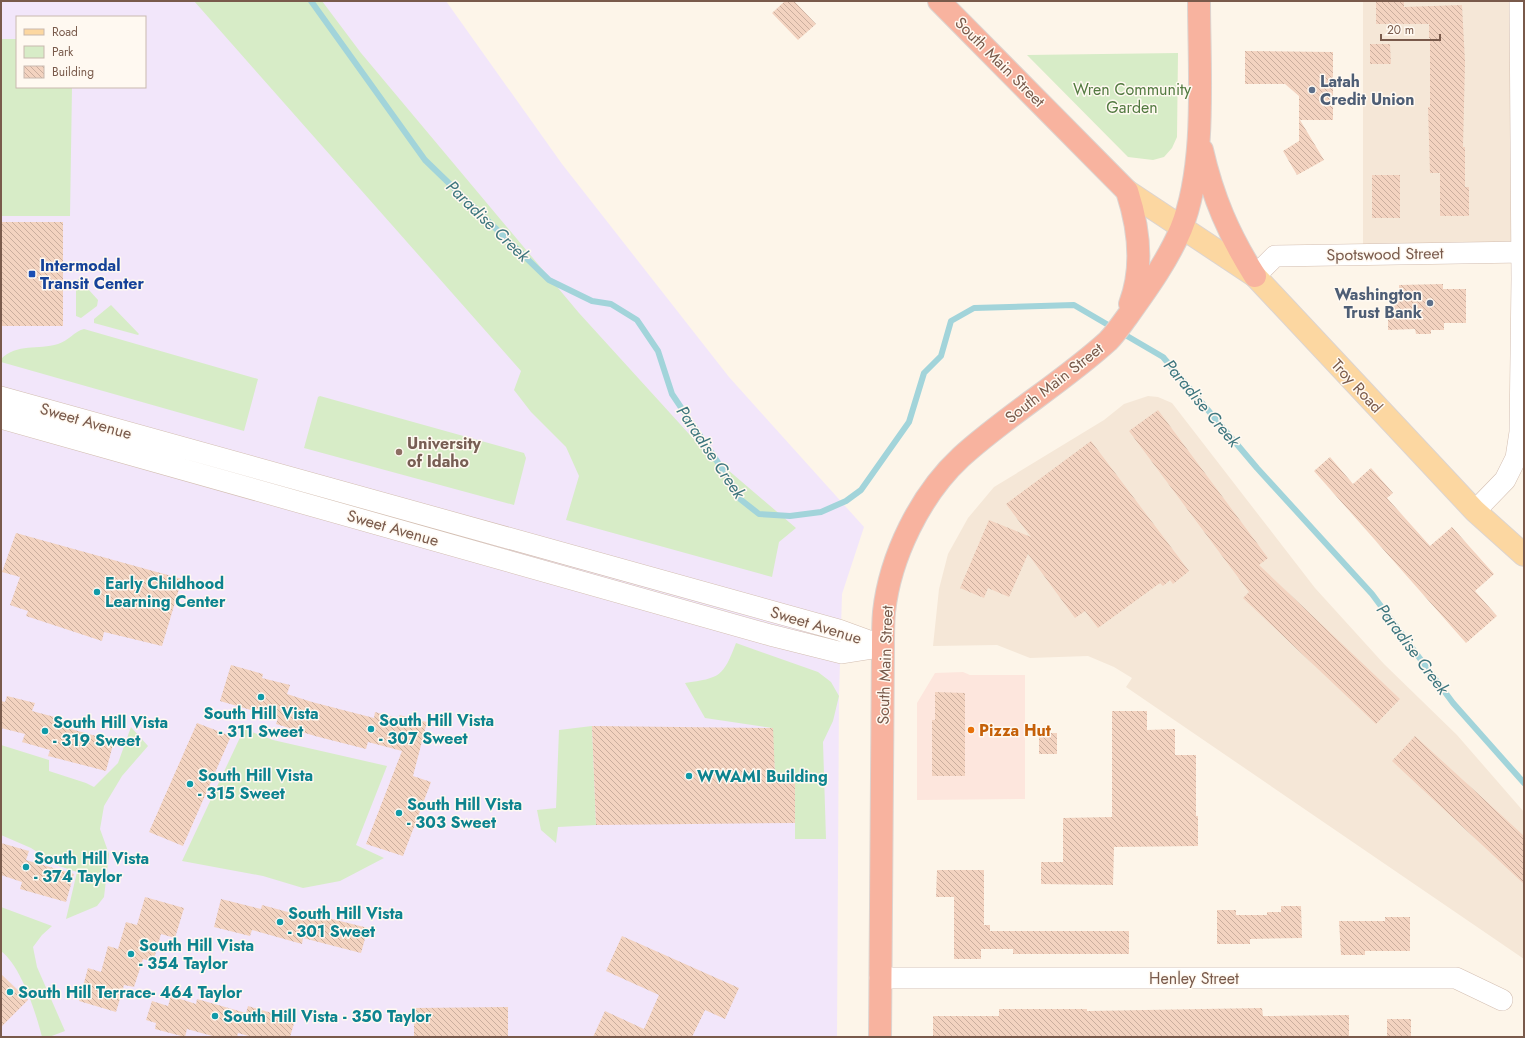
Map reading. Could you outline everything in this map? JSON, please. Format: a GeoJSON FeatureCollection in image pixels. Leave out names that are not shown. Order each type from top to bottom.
{"type":"FeatureCollection","features":[{"type":"Feature","properties":{"kind":"highway","name":"South Main Street"},"geometry":{"type":"LineString","coordinates":[[939,1],[1127,192],[1138,234],[1139,255],[1134,291],[1125,319]]}},
{"type":"Feature","properties":{"kind":"highway"},"geometry":{"type":"LineString","coordinates":[[1181,228],[1196,166],[1198,123],[1199,1]]}},
{"type":"Feature","properties":{"kind":"highway"},"geometry":{"type":"LineString","coordinates":[[1198,123],[1207,170],[1217,203],[1240,253],[1255,276]]}},
{"type":"Feature","properties":{"kind":"highway","name":"South Main Street"},"geometry":{"type":"LineString","coordinates":[[880,1037],[884,611],[892,575],[910,525],[931,490],[960,458],[1110,340],[1156,275],[1181,228]]}},
{"type":"Feature","properties":{"kind":"main road","name":"South Main Street"},"geometry":{"type":"LineString","coordinates":[[1127,192],[1181,228]]}},
{"type":"Feature","properties":{"kind":"main road","name":"Troy Road"},"geometry":{"type":"LineString","coordinates":[[1181,228],[1255,276],[1475,511],[1524,555]]}},
{"type":"Feature","properties":{"kind":"street"},"geometry":{"type":"LineString","coordinates":[[1475,511],[1505,480],[1516,458],[1518,449],[1521,408],[1523,252],[1520,1]]}},
{"type":"Feature","properties":{"kind":"street","name":"Spotswood Street"},"geometry":{"type":"LineString","coordinates":[[1255,276],[1275,256],[1523,252]]}},
{"type":"Feature","properties":{"kind":"street","name":"Sweet Avenue"},"geometry":{"type":"LineString","coordinates":[[1,397],[839,630],[883,646]]}},
{"type":"Feature","properties":{"kind":"street","name":"Sweet Avenue"},"geometry":{"type":"LineString","coordinates":[[1,418],[770,635],[842,652],[883,646]]}},
{"type":"Feature","properties":{"kind":"street"},"geometry":{"type":"LineString","coordinates":[[258,490],[264,470]]}},
{"type":"Feature","properties":{"kind":"street"},"geometry":{"type":"LineString","coordinates":[[528,566],[534,546]]}},
{"type":"Feature","properties":{"kind":"street","name":"Henley Street"},"geometry":{"type":"LineString","coordinates":[[880,978],[1456,978],[1502,1000]]}},
{"type":"Feature","properties":{"kind":"shaded area","name":"University of Idaho"},"geometry":{"type":"Polygon","coordinates":[[[1,1],[446,1],[562,164],[729,377],[864,527],[842,594],[839,696],[837,1037],[1,1037],[1,1]]]}},
{"type":"Feature","properties":{"kind":"shaded area"},"geometry":{"type":"Polygon","coordinates":[[[1363,1],[1524,1],[1524,251],[1363,254],[1363,1]]]}},
{"type":"Feature","properties":{"kind":"shaded area"},"geometry":{"type":"Polygon","coordinates":[[[1148,396],[1158,397],[1172,403],[1315,588],[1384,664],[1457,735],[1524,812],[1524,959],[1126,687],[1132,678],[1114,667],[1088,656],[1030,658],[997,645],[933,646],[939,589],[948,554],[968,518],[994,487],[1104,420],[1124,404],[1148,396]]]}},
{"type":"Feature","properties":{"kind":"shaded area"},"geometry":{"type":"Polygon","coordinates":[[[963,672],[970,675],[1025,675],[1025,799],[917,800],[917,703],[935,673],[963,672]]]}},
{"type":"Feature","properties":{"kind":"green space"},"geometry":{"type":"Polygon","coordinates":[[[194,1],[322,1],[361,53],[579,313],[700,446],[796,528],[779,542],[772,577],[566,520],[579,476],[566,447],[531,412],[514,390],[521,371],[194,1]]]}},
{"type":"Feature","properties":{"kind":"green space"},"geometry":{"type":"Polygon","coordinates":[[[1,39],[16,39],[16,88],[72,88],[70,216],[1,216],[1,39]]]}},
{"type":"Feature","properties":{"kind":"green space","name":"Wren Community Garden"},"geometry":{"type":"Polygon","coordinates":[[[1178,53],[1177,137],[1172,148],[1164,157],[1153,160],[1128,157],[1027,55],[1178,53]]]}},
{"type":"Feature","properties":{"kind":"green space"},"geometry":{"type":"Polygon","coordinates":[[[79,279],[98,300],[97,306],[81,318],[76,316],[76,281],[79,279]]]}},
{"type":"Feature","properties":{"kind":"green space"},"geometry":{"type":"Polygon","coordinates":[[[111,305],[139,334],[138,335],[94,323],[94,319],[111,305]]]}},
{"type":"Feature","properties":{"kind":"green space"},"geometry":{"type":"Polygon","coordinates":[[[84,329],[258,379],[244,431],[1,362],[1,359],[14,351],[58,344],[84,329]]]}},
{"type":"Feature","properties":{"kind":"green space"},"geometry":{"type":"Polygon","coordinates":[[[320,396],[524,453],[526,458],[514,505],[304,448],[318,397],[320,396]]]}},
{"type":"Feature","properties":{"kind":"green space"},"geometry":{"type":"Polygon","coordinates":[[[736,643],[818,672],[831,682],[839,696],[833,721],[823,742],[826,839],[795,839],[795,777],[775,775],[772,728],[705,718],[685,683],[706,679],[719,674],[732,654],[736,643]]]}},
{"type":"Feature","properties":{"kind":"green space"},"geometry":{"type":"Polygon","coordinates":[[[592,726],[596,825],[558,827],[556,843],[541,830],[537,810],[556,808],[559,730],[592,726]]]}},
{"type":"Feature","properties":{"kind":"green space"},"geometry":{"type":"Polygon","coordinates":[[[131,727],[148,746],[122,776],[104,806],[100,829],[109,854],[104,897],[97,906],[66,919],[77,872],[59,866],[31,848],[1,835],[1,745],[49,760],[49,771],[94,787],[118,763],[131,727]]]}},
{"type":"Feature","properties":{"kind":"green space"},"geometry":{"type":"Polygon","coordinates":[[[244,729],[273,740],[387,766],[356,845],[384,858],[340,881],[303,888],[263,876],[182,861],[244,729]]]}},
{"type":"Feature","properties":{"kind":"green space"},"geometry":{"type":"Polygon","coordinates":[[[1,907],[52,926],[42,935],[33,947],[37,967],[65,1031],[49,1037],[42,1037],[32,1003],[21,978],[15,967],[1,951],[1,907]]]}},
{"type":"Feature","properties":{"kind":"building"},"geometry":{"type":"Polygon","coordinates":[[[785,1],[794,1],[816,24],[798,40],[772,13],[785,1]]]}},
{"type":"Feature","properties":{"kind":"building"},"geometry":{"type":"Polygon","coordinates":[[[1376,1],[1404,1],[1404,7],[1462,5],[1465,62],[1463,147],[1465,147],[1465,187],[1469,187],[1469,216],[1440,216],[1440,173],[1430,173],[1428,107],[1430,107],[1429,24],[1376,24],[1376,1]]]}},
{"type":"Feature","properties":{"kind":"building"},"geometry":{"type":"Polygon","coordinates":[[[1370,44],[1390,44],[1391,64],[1370,64],[1370,44]]]}},
{"type":"Feature","properties":{"kind":"building","name":"Latah Credit Union"},"geometry":{"type":"Polygon","coordinates":[[[1245,51],[1333,52],[1333,120],[1300,120],[1324,160],[1297,175],[1283,151],[1299,141],[1299,96],[1285,84],[1245,84],[1245,51]]]}},
{"type":"Feature","properties":{"kind":"building"},"geometry":{"type":"Polygon","coordinates":[[[1372,175],[1400,175],[1400,218],[1372,218],[1372,175]]]}},
{"type":"Feature","properties":{"kind":"building","name":"Intermodal Transit Center"},"geometry":{"type":"Polygon","coordinates":[[[1,222],[63,222],[63,326],[1,326],[1,222]]]}},
{"type":"Feature","properties":{"kind":"building","name":"Washington Trust Bank"},"geometry":{"type":"Polygon","coordinates":[[[1443,284],[1443,289],[1466,289],[1466,323],[1444,323],[1444,330],[1431,330],[1431,334],[1416,334],[1415,329],[1388,330],[1388,310],[1393,310],[1393,295],[1399,295],[1399,285],[1443,284]]]}},
{"type":"Feature","properties":{"kind":"building"},"geometry":{"type":"Polygon","coordinates":[[[1158,410],[1268,558],[1259,565],[1400,699],[1376,724],[1243,598],[1249,592],[1129,431],[1158,410]]]}},
{"type":"Feature","properties":{"kind":"building"},"geometry":{"type":"Polygon","coordinates":[[[1091,441],[1189,571],[1173,584],[1170,580],[1163,586],[1160,583],[1098,628],[1085,611],[1075,618],[1028,554],[1009,597],[988,588],[984,598],[960,588],[989,520],[1031,537],[1006,504],[1091,441]]]}},
{"type":"Feature","properties":{"kind":"building"},"geometry":{"type":"Polygon","coordinates":[[[1330,457],[1353,484],[1371,468],[1393,493],[1387,498],[1430,546],[1452,527],[1494,574],[1475,591],[1497,616],[1466,643],[1314,471],[1330,457]]]}},
{"type":"Feature","properties":{"kind":"building","name":"Early Childhood Learning Center"},"geometry":{"type":"Polygon","coordinates":[[[16,533],[182,579],[162,646],[104,632],[102,641],[26,616],[28,611],[10,605],[20,577],[2,572],[16,533]]]}},
{"type":"Feature","properties":{"kind":"building"},"geometry":{"type":"Polygon","coordinates":[[[231,665],[263,674],[262,678],[290,685],[287,694],[312,702],[374,718],[375,712],[400,719],[399,715],[427,722],[413,776],[431,782],[403,856],[366,844],[402,751],[368,742],[366,749],[315,736],[276,724],[278,718],[220,701],[231,665]]]}},
{"type":"Feature","properties":{"kind":"building"},"geometry":{"type":"Polygon","coordinates":[[[935,692],[965,693],[965,776],[932,776],[932,720],[935,720],[935,692]]]}},
{"type":"Feature","properties":{"kind":"building","name":"South Hill Vista - 319 Sweet"},"geometry":{"type":"Polygon","coordinates":[[[7,696],[35,703],[32,711],[62,719],[60,726],[114,741],[106,771],[48,756],[50,750],[22,742],[25,734],[1,728],[1,701],[5,702],[7,696]]]}},
{"type":"Feature","properties":{"kind":"building"},"geometry":{"type":"Polygon","coordinates":[[[1112,711],[1147,711],[1147,730],[1175,729],[1175,755],[1196,755],[1196,816],[1198,816],[1198,846],[1114,847],[1113,885],[1041,884],[1041,862],[1063,862],[1063,818],[1112,817],[1112,711]]]}},
{"type":"Feature","properties":{"kind":"building","name":"South Hill Vista - 315 Sweet"},"geometry":{"type":"Polygon","coordinates":[[[197,723],[231,736],[183,846],[149,832],[197,723]]]}},
{"type":"Feature","properties":{"kind":"building","name":"WWAMI Building"},"geometry":{"type":"Polygon","coordinates":[[[592,726],[773,728],[775,775],[795,776],[795,823],[596,825],[592,726]]]}},
{"type":"Feature","properties":{"kind":"building"},"geometry":{"type":"Polygon","coordinates":[[[1039,733],[1057,733],[1057,754],[1039,754],[1039,733]]]}},
{"type":"Feature","properties":{"kind":"building"},"geometry":{"type":"Polygon","coordinates":[[[1415,736],[1524,836],[1524,884],[1392,761],[1415,736]]]}},
{"type":"Feature","properties":{"kind":"building","name":"South Hill Vista - 374 Taylor"},"geometry":{"type":"Polygon","coordinates":[[[1,843],[29,851],[26,860],[74,874],[66,902],[20,889],[22,882],[1,875],[1,843]]]}},
{"type":"Feature","properties":{"kind":"building"},"geometry":{"type":"Polygon","coordinates":[[[937,870],[984,870],[984,925],[990,925],[990,931],[1129,931],[1129,954],[1013,954],[1013,949],[981,949],[981,959],[954,959],[954,897],[936,897],[937,870]]]}},
{"type":"Feature","properties":{"kind":"building","name":"South Hill Vista - 354 Taylor"},"geometry":{"type":"Polygon","coordinates":[[[145,897],[184,908],[175,938],[161,934],[153,962],[143,959],[134,987],[124,985],[116,1012],[79,1001],[88,968],[101,972],[108,946],[118,949],[126,922],[137,925],[145,897]]]}},
{"type":"Feature","properties":{"kind":"building","name":"South Hill Vista - 301 Sweet"},"geometry":{"type":"Polygon","coordinates":[[[221,899],[261,909],[262,905],[310,918],[312,914],[368,928],[361,953],[303,938],[302,944],[252,930],[250,936],[214,927],[221,899]]]}},
{"type":"Feature","properties":{"kind":"building"},"geometry":{"type":"Polygon","coordinates":[[[1281,906],[1301,906],[1302,938],[1250,939],[1250,944],[1217,944],[1217,910],[1236,910],[1236,915],[1267,915],[1267,912],[1281,912],[1281,906]]]}},
{"type":"Feature","properties":{"kind":"building"},"geometry":{"type":"Polygon","coordinates":[[[1385,917],[1410,917],[1410,951],[1365,951],[1365,955],[1341,955],[1339,921],[1385,921],[1385,917]]]}},
{"type":"Feature","properties":{"kind":"building"},"geometry":{"type":"Polygon","coordinates":[[[622,936],[739,988],[725,1019],[705,1010],[692,1037],[593,1037],[605,1011],[644,1029],[659,995],[606,971],[622,936]]]}},
{"type":"Feature","properties":{"kind":"building","name":"South Hill Terrace- 464 Taylor"},"geometry":{"type":"Polygon","coordinates":[[[1,974],[28,1000],[1,1027],[1,974]]]}},
{"type":"Feature","properties":{"kind":"building","name":"South Hill Vista - 350 Taylor"},"geometry":{"type":"Polygon","coordinates":[[[171,996],[196,1004],[197,999],[246,1013],[248,1006],[295,1020],[290,1037],[252,1037],[238,1033],[237,1037],[216,1037],[187,1029],[185,1037],[155,1029],[156,1023],[146,1020],[152,1001],[168,1006],[171,996]]]}},
{"type":"Feature","properties":{"kind":"building"},"geometry":{"type":"Polygon","coordinates":[[[508,1007],[508,1037],[414,1037],[414,1008],[508,1007]]]}},
{"type":"Feature","properties":{"kind":"building"},"geometry":{"type":"Polygon","coordinates":[[[1262,1008],[1263,1016],[1349,1015],[1349,1037],[933,1037],[933,1016],[999,1016],[999,1009],[1087,1009],[1087,1011],[1262,1008]]]}},
{"type":"Feature","properties":{"kind":"building"},"geometry":{"type":"Polygon","coordinates":[[[1387,1019],[1411,1019],[1411,1037],[1387,1037],[1387,1019]]]}},
{"type":"Feature","properties":{"kind":"waterway","name":"Paradise Creek"},"geometry":{"type":"LineString","coordinates":[[311,1],[425,160],[549,280],[592,301],[611,304],[637,320],[658,351],[672,394],[727,476],[740,499],[759,514],[790,516],[821,512],[846,501],[861,490],[909,422],[924,373],[941,356],[951,321],[974,308],[1074,305],[1163,357],[1257,468],[1372,594],[1453,703],[1524,783]]}},
{"type":"Feature","properties":{"kind":"place","name":"Latah Credit Union"},"geometry":{"type":"Point","coordinates":[1312,90]}},
{"type":"Feature","properties":{"kind":"place","name":"Intermodal Transit Center"},"geometry":{"type":"Point","coordinates":[32,274]}},
{"type":"Feature","properties":{"kind":"place","name":"Washington Trust Bank"},"geometry":{"type":"Point","coordinates":[1430,303]}},
{"type":"Feature","properties":{"kind":"place","name":"University of Idaho"},"geometry":{"type":"Point","coordinates":[399,452]}},
{"type":"Feature","properties":{"kind":"place","name":"Early Childhood Learning Center"},"geometry":{"type":"Point","coordinates":[97,592]}},
{"type":"Feature","properties":{"kind":"place","name":"South Hill Vista - 311 Sweet"},"geometry":{"type":"Point","coordinates":[261,697]}},
{"type":"Feature","properties":{"kind":"place","name":"South Hill Vista - 307 Sweet"},"geometry":{"type":"Point","coordinates":[371,729]}},
{"type":"Feature","properties":{"kind":"place","name":"Pizza Hut"},"geometry":{"type":"Point","coordinates":[971,730]}},
{"type":"Feature","properties":{"kind":"place","name":"South Hill Vista - 319 Sweet"},"geometry":{"type":"Point","coordinates":[45,731]}},
{"type":"Feature","properties":{"kind":"place","name":"WWAMI Building"},"geometry":{"type":"Point","coordinates":[689,776]}},
{"type":"Feature","properties":{"kind":"place","name":"South Hill Vista - 315 Sweet"},"geometry":{"type":"Point","coordinates":[190,784]}},
{"type":"Feature","properties":{"kind":"place","name":"South Hill Vista - 303 Sweet"},"geometry":{"type":"Point","coordinates":[399,813]}},
{"type":"Feature","properties":{"kind":"place","name":"South Hill Vista - 374 Taylor"},"geometry":{"type":"Point","coordinates":[26,867]}},
{"type":"Feature","properties":{"kind":"place","name":"South Hill Vista - 301 Sweet"},"geometry":{"type":"Point","coordinates":[280,922]}},
{"type":"Feature","properties":{"kind":"place","name":"South Hill Vista - 354 Taylor"},"geometry":{"type":"Point","coordinates":[131,954]}},
{"type":"Feature","properties":{"kind":"place","name":"South Hill Terrace- 464 Taylor"},"geometry":{"type":"Point","coordinates":[10,992]}},
{"type":"Feature","properties":{"kind":"place","name":"South Hill Vista - 350 Taylor"},"geometry":{"type":"Point","coordinates":[215,1016]}}]}
